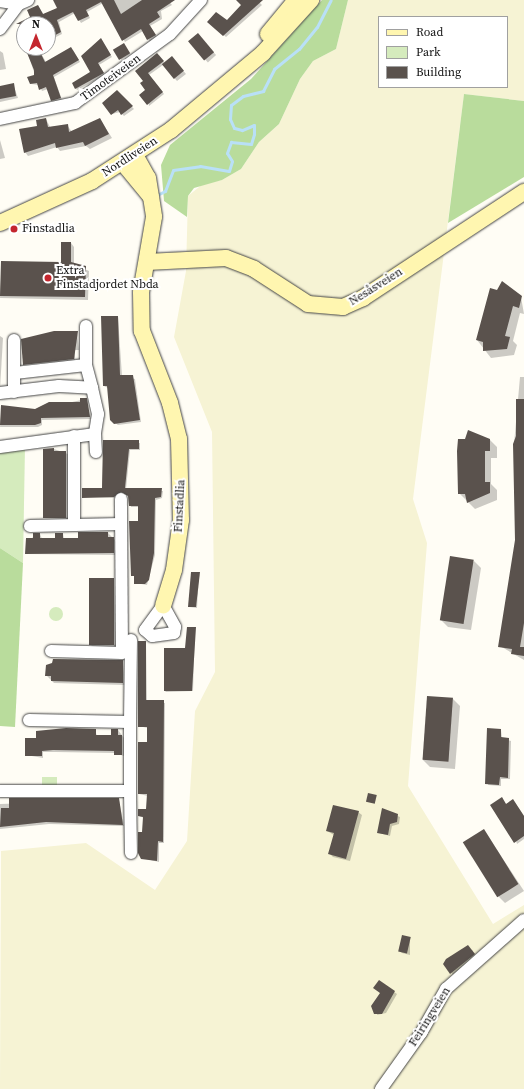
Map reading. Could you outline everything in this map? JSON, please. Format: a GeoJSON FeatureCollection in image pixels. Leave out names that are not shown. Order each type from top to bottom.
{"type":"FeatureCollection","features":[{"type":"Feature","properties":{"kind":"street","name":"Timoteiveien"},"geometry":{"type":"LineString","coordinates":[[0,119],[76,103],[170,34],[201,0]]}},
{"type":"Feature","properties":{"kind":"street","name":"Nordliveien"},"geometry":{"type":"LineString","coordinates":[[244,67],[296,0]]}},
{"type":"Feature","properties":{"kind":"street","name":"Nordliveien"},"geometry":{"type":"LineString","coordinates":[[0,223],[56,200],[129,159],[201,107],[244,67],[263,53],[311,0]]}},
{"type":"Feature","properties":{"kind":"street"},"geometry":{"type":"LineString","coordinates":[[0,1],[24,2]]}},
{"type":"Feature","properties":{"kind":"street"},"geometry":{"type":"LineString","coordinates":[[0,29],[24,2]]}},
{"type":"Feature","properties":{"kind":"street","name":"Finstadlia"},"geometry":{"type":"LineString","coordinates":[[129,159],[151,197],[154,227],[140,301],[142,331],[175,417],[182,485],[174,570],[163,605],[145,630]]}},
{"type":"Feature","properties":{"kind":"street","name":"Nesåsveien"},"geometry":{"type":"LineString","coordinates":[[148,262],[226,258],[254,269],[308,304],[343,307],[363,298],[524,192]]}},
{"type":"Feature","properties":{"kind":"street"},"geometry":{"type":"LineString","coordinates":[[86,326],[86,365],[98,414],[95,434],[96,452]]}},
{"type":"Feature","properties":{"kind":"street"},"geometry":{"type":"LineString","coordinates":[[14,340],[14,392]]}},
{"type":"Feature","properties":{"kind":"street"},"geometry":{"type":"LineString","coordinates":[[15,373],[86,365]]}},
{"type":"Feature","properties":{"kind":"street"},"geometry":{"type":"LineString","coordinates":[[0,393],[59,386],[92,388]]}},
{"type":"Feature","properties":{"kind":"street"},"geometry":{"type":"LineString","coordinates":[[0,447],[95,434]]}},
{"type":"Feature","properties":{"kind":"street"},"geometry":{"type":"LineString","coordinates":[[74,436],[74,525]]}},
{"type":"Feature","properties":{"kind":"street"},"geometry":{"type":"LineString","coordinates":[[121,499],[130,722],[131,854]]}},
{"type":"Feature","properties":{"kind":"street"},"geometry":{"type":"LineString","coordinates":[[30,526],[121,524]]}},
{"type":"Feature","properties":{"kind":"street"},"geometry":{"type":"LineString","coordinates":[[51,651],[122,653],[126,642],[145,630],[152,636],[174,633],[175,627],[163,605]]}},
{"type":"Feature","properties":{"kind":"street"},"geometry":{"type":"LineString","coordinates":[[29,720],[130,722]]}},
{"type":"Feature","properties":{"kind":"street"},"geometry":{"type":"LineString","coordinates":[[0,791],[130,791]]}},
{"type":"Feature","properties":{"kind":"street","name":"Feiringveien"},"geometry":{"type":"LineString","coordinates":[[381,1089],[421,1033],[446,989],[524,920]]}},
{"type":"Feature","properties":{"kind":"shaded area"},"geometry":{"type":"Polygon","coordinates":[[[348,0],[524,0],[524,101],[464,94],[413,499],[427,543],[408,786],[493,924],[524,905],[524,1089],[0,1089],[1,851],[86,843],[155,890],[187,841],[195,711],[215,672],[212,432],[174,337],[186,271],[188,196],[204,183],[222,180],[241,169],[259,142],[279,124],[300,79],[313,61],[336,49],[348,0]]]}},
{"type":"Feature","properties":{"kind":"green space"},"geometry":{"type":"Polygon","coordinates":[[[322,0],[348,0],[336,49],[313,61],[300,79],[279,124],[259,142],[241,169],[222,180],[194,188],[188,196],[187,217],[164,201],[161,165],[170,145],[251,79],[322,0]]]}},
{"type":"Feature","properties":{"kind":"green space"},"geometry":{"type":"Polygon","coordinates":[[[464,94],[524,101],[524,177],[448,223],[464,94]]]}},
{"type":"Feature","properties":{"kind":"green space"},"geometry":{"type":"Polygon","coordinates":[[[25,446],[23,563],[0,548],[0,451],[25,446]]]}},
{"type":"Feature","properties":{"kind":"green space"},"geometry":{"type":"Polygon","coordinates":[[[0,548],[23,563],[15,727],[0,726],[0,548]]]}},
{"type":"Feature","properties":{"kind":"green space"},"geometry":{"type":"Polygon","coordinates":[[[56,607],[61,609],[63,614],[61,619],[56,621],[51,619],[49,614],[51,609],[56,607]]]}},
{"type":"Feature","properties":{"kind":"green space"},"geometry":{"type":"Polygon","coordinates":[[[42,777],[57,777],[57,785],[42,785],[42,777]]]}},
{"type":"Feature","properties":{"kind":"building"},"geometry":{"type":"Polygon","coordinates":[[[53,0],[114,0],[121,14],[142,0],[175,0],[157,12],[160,17],[149,24],[156,35],[147,40],[141,29],[122,41],[101,2],[86,10],[89,16],[78,21],[73,12],[57,20],[61,32],[56,35],[56,16],[30,16],[27,10],[38,5],[43,14],[57,8],[53,0]]]}},
{"type":"Feature","properties":{"kind":"building"},"geometry":{"type":"Polygon","coordinates":[[[236,0],[263,0],[223,36],[207,22],[216,12],[227,20],[241,5],[236,0]]]}},
{"type":"Feature","properties":{"kind":"building"},"geometry":{"type":"Polygon","coordinates":[[[198,33],[214,52],[204,61],[188,41],[198,33]]]}},
{"type":"Feature","properties":{"kind":"building"},"geometry":{"type":"Polygon","coordinates":[[[101,38],[111,55],[98,63],[104,73],[75,89],[72,83],[90,72],[81,56],[101,38]]]}},
{"type":"Feature","properties":{"kind":"building"},"geometry":{"type":"Polygon","coordinates":[[[124,43],[130,53],[119,60],[113,50],[124,43]]]}},
{"type":"Feature","properties":{"kind":"building"},"geometry":{"type":"Polygon","coordinates":[[[71,47],[79,60],[53,75],[61,98],[51,101],[46,87],[39,90],[37,83],[30,84],[27,77],[34,75],[34,70],[28,56],[42,56],[45,62],[71,47]]]}},
{"type":"Feature","properties":{"kind":"building"},"geometry":{"type":"Polygon","coordinates":[[[157,53],[164,61],[148,73],[163,92],[147,105],[139,95],[145,90],[140,83],[143,81],[135,71],[157,53]]]}},
{"type":"Feature","properties":{"kind":"building"},"geometry":{"type":"Polygon","coordinates":[[[172,56],[184,71],[174,79],[162,64],[172,56]]]}},
{"type":"Feature","properties":{"kind":"building"},"geometry":{"type":"Polygon","coordinates":[[[14,83],[16,96],[0,99],[0,86],[14,83]]]}},
{"type":"Feature","properties":{"kind":"building"},"geometry":{"type":"Polygon","coordinates":[[[117,90],[133,106],[121,115],[118,110],[111,115],[102,103],[117,90]]]}},
{"type":"Feature","properties":{"kind":"building"},"geometry":{"type":"Polygon","coordinates":[[[46,118],[48,127],[68,124],[69,132],[100,118],[109,134],[85,146],[83,142],[56,148],[55,143],[24,153],[19,129],[37,126],[36,120],[46,118]]]}},
{"type":"Feature","properties":{"kind":"building"},"geometry":{"type":"Polygon","coordinates":[[[61,242],[71,242],[71,262],[86,266],[85,297],[0,296],[1,261],[61,262],[61,242]]]}},
{"type":"Feature","properties":{"kind":"building"},"geometry":{"type":"Polygon","coordinates":[[[502,281],[522,296],[519,308],[513,306],[505,336],[510,337],[507,349],[483,351],[483,342],[476,340],[490,288],[497,290],[502,281]]]}},
{"type":"Feature","properties":{"kind":"building"},"geometry":{"type":"Polygon","coordinates":[[[101,316],[118,316],[120,375],[133,375],[140,420],[114,424],[110,420],[107,386],[103,386],[101,316]]]}},
{"type":"Feature","properties":{"kind":"building"},"geometry":{"type":"Polygon","coordinates":[[[54,331],[78,331],[74,359],[23,365],[21,339],[54,331]]]}},
{"type":"Feature","properties":{"kind":"building"},"geometry":{"type":"Polygon","coordinates":[[[80,398],[87,398],[90,417],[41,418],[41,423],[35,425],[0,425],[1,405],[35,409],[49,402],[80,402],[80,398]]]}},
{"type":"Feature","properties":{"kind":"building"},"geometry":{"type":"Polygon","coordinates":[[[516,399],[524,399],[524,623],[520,647],[524,647],[524,656],[511,654],[512,649],[498,647],[515,540],[513,444],[516,436],[516,399]]]}},
{"type":"Feature","properties":{"kind":"building"},"geometry":{"type":"Polygon","coordinates":[[[468,430],[490,439],[490,451],[485,451],[485,482],[490,482],[490,493],[467,503],[465,494],[458,494],[457,451],[458,439],[465,439],[468,430]]]}},
{"type":"Feature","properties":{"kind":"building"},"geometry":{"type":"Polygon","coordinates":[[[103,440],[139,440],[139,449],[129,449],[125,488],[162,488],[161,497],[155,498],[154,553],[149,580],[145,584],[134,584],[134,576],[131,576],[129,521],[138,521],[138,506],[129,506],[128,496],[121,492],[114,497],[82,498],[82,488],[102,488],[103,440]]]}},
{"type":"Feature","properties":{"kind":"building"},"geometry":{"type":"Polygon","coordinates":[[[54,448],[54,451],[66,451],[66,518],[43,518],[43,449],[54,448]]]}},
{"type":"Feature","properties":{"kind":"building"},"geometry":{"type":"Polygon","coordinates":[[[78,532],[108,532],[108,537],[114,537],[114,553],[25,554],[26,538],[33,538],[33,533],[40,533],[40,538],[55,538],[55,533],[63,533],[63,538],[78,538],[78,532]]]}},
{"type":"Feature","properties":{"kind":"building"},"geometry":{"type":"Polygon","coordinates":[[[450,556],[474,560],[464,624],[440,620],[450,556]]]}},
{"type":"Feature","properties":{"kind":"building"},"geometry":{"type":"Polygon","coordinates":[[[191,572],[200,572],[196,607],[188,607],[191,572]]]}},
{"type":"Feature","properties":{"kind":"building"},"geometry":{"type":"Polygon","coordinates":[[[89,578],[114,578],[114,645],[89,645],[89,578]]]}},
{"type":"Feature","properties":{"kind":"building"},"geometry":{"type":"Polygon","coordinates":[[[187,627],[196,627],[192,691],[164,691],[164,648],[185,648],[187,627]]]}},
{"type":"Feature","properties":{"kind":"building"},"geometry":{"type":"Polygon","coordinates":[[[138,641],[146,641],[146,700],[164,700],[163,842],[158,841],[157,861],[141,859],[138,853],[138,832],[142,832],[143,817],[138,816],[138,809],[146,809],[147,794],[138,794],[138,742],[147,742],[147,727],[138,727],[138,641]]]}},
{"type":"Feature","properties":{"kind":"building"},"geometry":{"type":"Polygon","coordinates":[[[53,659],[123,660],[123,683],[51,681],[51,676],[45,676],[46,665],[52,663],[53,659]]]}},
{"type":"Feature","properties":{"kind":"building"},"geometry":{"type":"Polygon","coordinates":[[[427,696],[453,698],[448,762],[423,760],[427,696]]]}},
{"type":"Feature","properties":{"kind":"building"},"geometry":{"type":"Polygon","coordinates":[[[66,728],[96,729],[96,735],[111,735],[111,729],[118,729],[118,735],[122,735],[122,755],[114,755],[114,751],[53,750],[42,751],[42,756],[25,756],[25,738],[36,738],[36,731],[66,728]]]}},
{"type":"Feature","properties":{"kind":"building"},"geometry":{"type":"Polygon","coordinates":[[[487,728],[501,729],[501,737],[509,738],[508,778],[500,777],[499,785],[485,784],[487,728]]]}},
{"type":"Feature","properties":{"kind":"building"},"geometry":{"type":"Polygon","coordinates":[[[368,793],[377,795],[375,804],[366,802],[368,793]]]}},
{"type":"Feature","properties":{"kind":"building"},"geometry":{"type":"Polygon","coordinates":[[[502,797],[506,804],[513,799],[524,816],[524,836],[514,843],[490,805],[502,797]]]}},
{"type":"Feature","properties":{"kind":"building"},"geometry":{"type":"Polygon","coordinates":[[[9,798],[119,798],[123,825],[46,822],[0,827],[1,808],[9,808],[9,798]]]}},
{"type":"Feature","properties":{"kind":"building"},"geometry":{"type":"Polygon","coordinates":[[[333,805],[359,811],[346,859],[328,854],[334,833],[326,831],[333,805]]]}},
{"type":"Feature","properties":{"kind":"building"},"geometry":{"type":"Polygon","coordinates":[[[382,808],[398,814],[397,822],[390,824],[388,835],[377,833],[382,808]]]}},
{"type":"Feature","properties":{"kind":"building"},"geometry":{"type":"Polygon","coordinates":[[[484,829],[518,884],[497,897],[463,842],[484,829]]]}},
{"type":"Feature","properties":{"kind":"building"},"geometry":{"type":"Polygon","coordinates":[[[402,935],[411,937],[407,954],[398,952],[402,935]]]}},
{"type":"Feature","properties":{"kind":"building"},"geometry":{"type":"Polygon","coordinates":[[[468,945],[475,954],[450,974],[443,964],[446,959],[468,945]]]}},
{"type":"Feature","properties":{"kind":"building"},"geometry":{"type":"Polygon","coordinates":[[[379,980],[395,991],[382,1014],[374,1014],[371,1006],[380,993],[373,988],[379,980]]]}},
{"type":"Feature","properties":{"kind":"waterway"},"geometry":{"type":"LineString","coordinates":[[159,194],[165,191],[173,170],[200,166],[229,171],[232,161],[227,153],[231,142],[251,144],[254,134],[254,125],[242,130],[234,128],[230,119],[231,105],[243,96],[263,91],[274,69],[299,49],[317,27],[331,0]]}},
{"type":"Feature","properties":{"kind":"place","name":"Finstadlia"},"geometry":{"type":"Point","coordinates":[14,229]}},
{"type":"Feature","properties":{"kind":"place","name":"Extra Finstadjordet Nbda"},"geometry":{"type":"Point","coordinates":[48,278]}}]}
